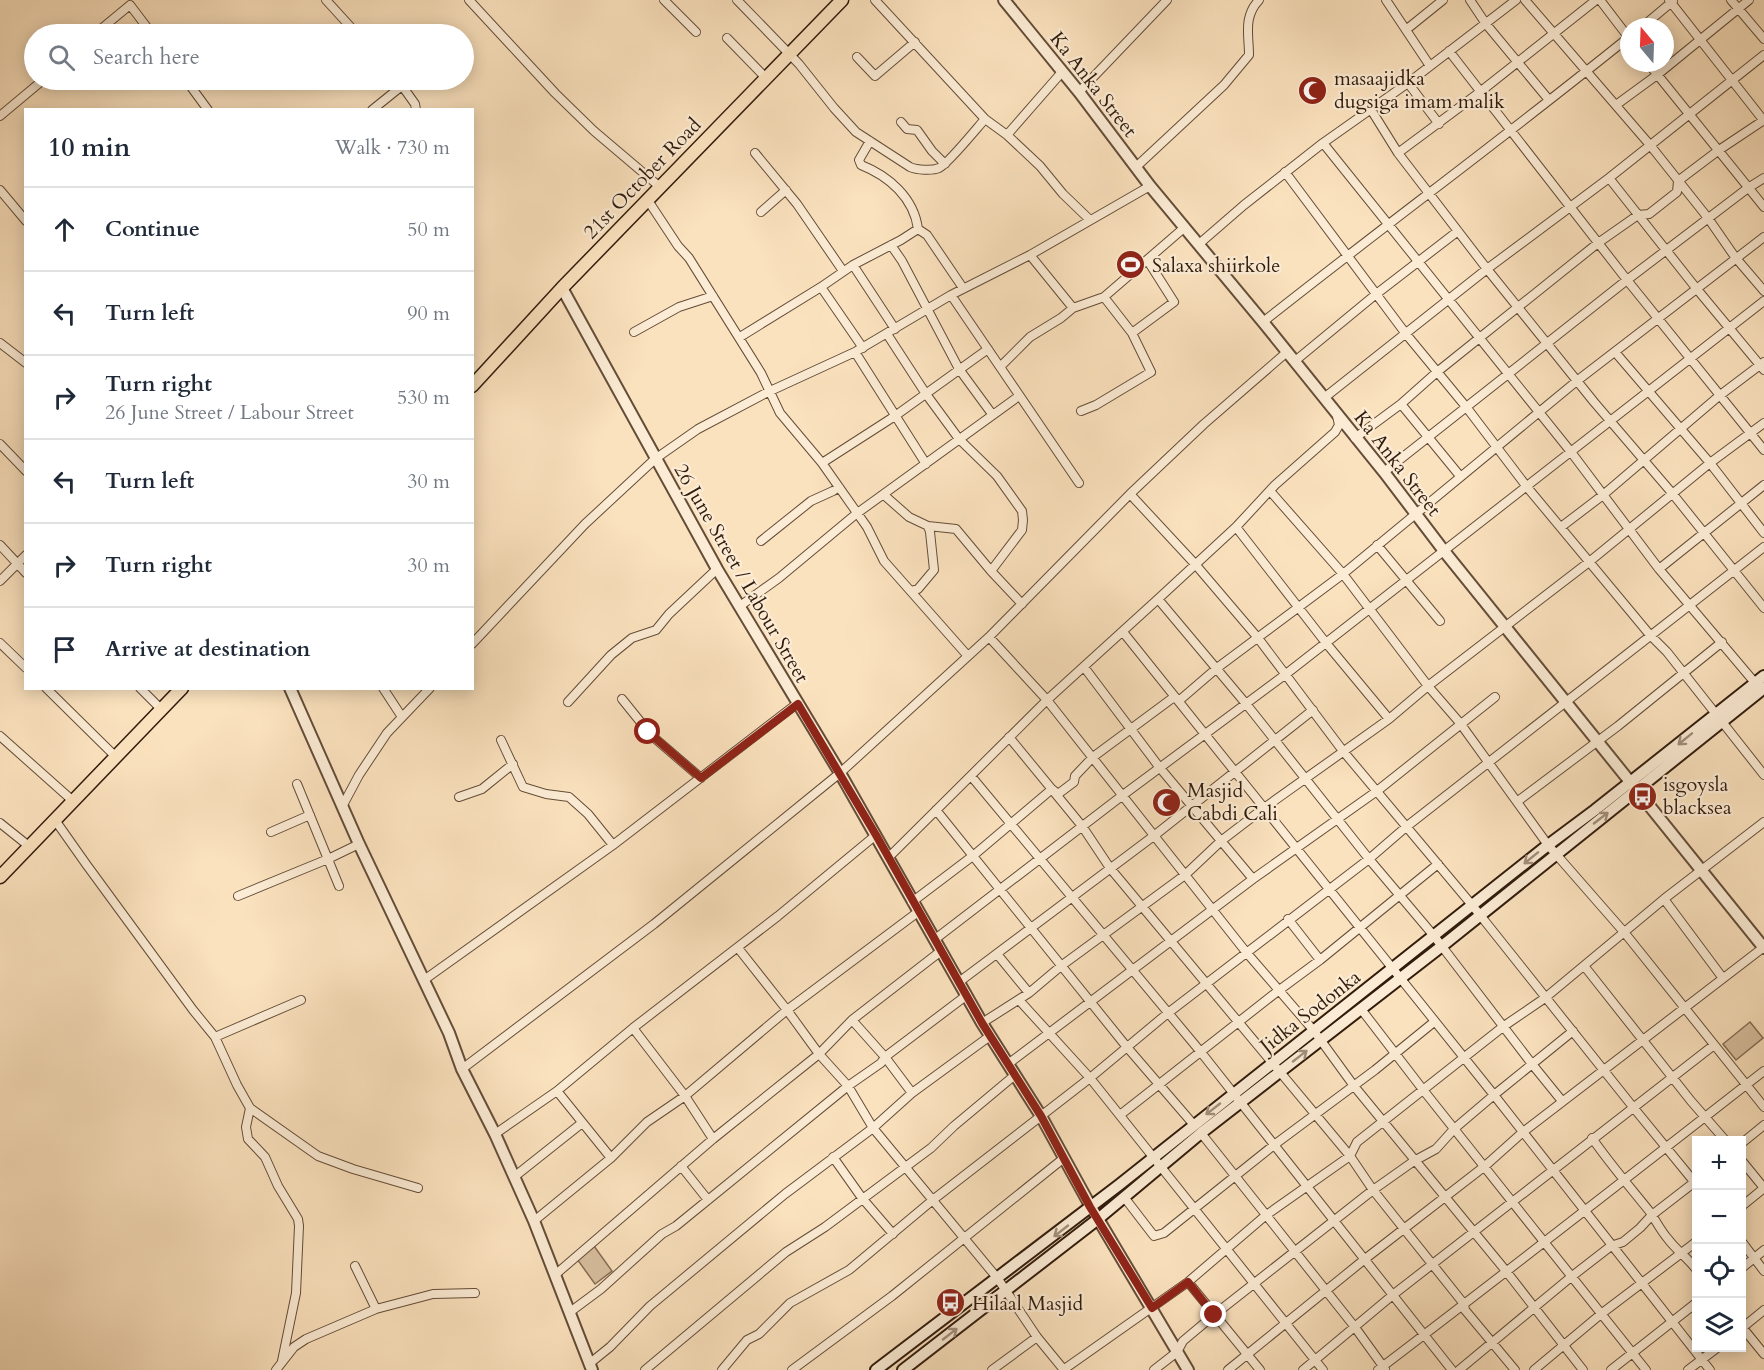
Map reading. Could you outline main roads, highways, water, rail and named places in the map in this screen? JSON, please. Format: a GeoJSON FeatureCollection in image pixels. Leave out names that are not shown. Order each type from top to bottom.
{"type":"FeatureCollection","features":[{"type":"Feature","properties":{"kind":"main road","name":"21st October Road"},"geometry":{"type":"LineString","coordinates":[[474,384],[647,199],[842,0]]}},
{"type":"Feature","properties":{"kind":"main road"},"geometry":{"type":"LineString","coordinates":[[0,877],[180,690]]}},
{"type":"Feature","properties":{"kind":"place","name":"masaajidka dugsiga imam malik"},"geometry":{"type":"Point","coordinates":[1313,90]}},
{"type":"Feature","properties":{"kind":"place","name":"Salaxa shiirkole"},"geometry":{"type":"Point","coordinates":[1131,265]}},
{"type":"Feature","properties":{"kind":"place","name":"isgoysla blacksea"},"geometry":{"type":"Point","coordinates":[1642,796]}},
{"type":"Feature","properties":{"kind":"place","name":"Masjid Cabdi Cali"},"geometry":{"type":"Point","coordinates":[1166,802]}},
{"type":"Feature","properties":{"kind":"place","name":"Hilaal Masjid"},"geometry":{"type":"Point","coordinates":[951,1303]}}]}
